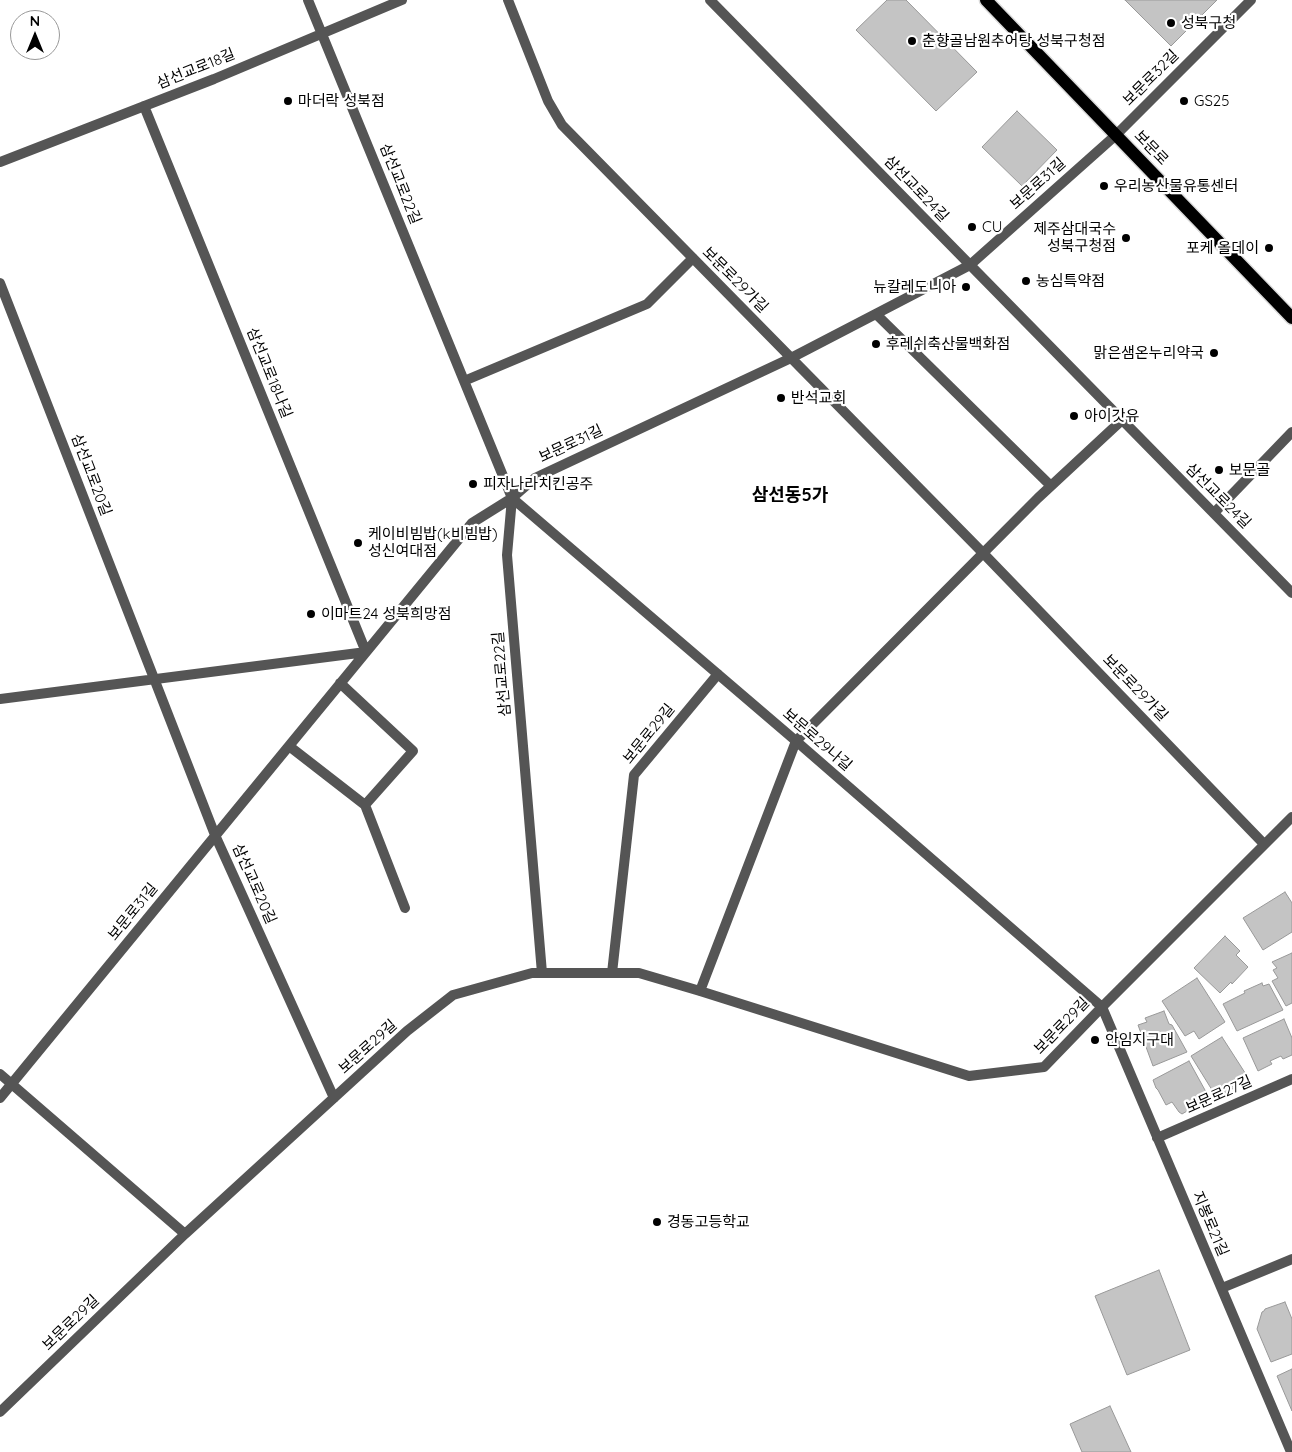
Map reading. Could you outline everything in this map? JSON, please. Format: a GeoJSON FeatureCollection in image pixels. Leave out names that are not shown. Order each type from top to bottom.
{"type":"FeatureCollection","features":[{"type":"Feature","properties":{"kind":"main road","name":"보문로"},"geometry":{"type":"LineString","coordinates":[[986,0],[1292,318]]}},
{"type":"Feature","properties":{"kind":"street","name":"삼선교로22길"},"geometry":{"type":"LineString","coordinates":[[308,0],[512,498],[507,555],[542,973]]}},
{"type":"Feature","properties":{"kind":"street","name":"삼선교로18길"},"geometry":{"type":"LineString","coordinates":[[0,162],[214,79],[402,0]]}},
{"type":"Feature","properties":{"kind":"street","name":"보문로29가길"},"geometry":{"type":"LineString","coordinates":[[508,0],[548,101],[562,125],[983,553],[1264,844]]}},
{"type":"Feature","properties":{"kind":"street","name":"삼선교로24길"},"geometry":{"type":"LineString","coordinates":[[710,0],[1292,593]]}},
{"type":"Feature","properties":{"kind":"street","name":"보문로32길"},"geometry":{"type":"LineString","coordinates":[[1116,135],[1251,0]]}},
{"type":"Feature","properties":{"kind":"street","name":"삼선교로18나길"},"geometry":{"type":"LineString","coordinates":[[144,106],[366,652]]}},
{"type":"Feature","properties":{"kind":"street","name":"보문로31길"},"geometry":{"type":"LineString","coordinates":[[0,1098],[472,523],[512,498],[535,478],[791,358],[970,265],[1116,135]]}},
{"type":"Feature","properties":{"kind":"street"},"geometry":{"type":"LineString","coordinates":[[464,380],[647,304],[693,258]]}},
{"type":"Feature","properties":{"kind":"street","name":"삼선교로20길"},"geometry":{"type":"LineString","coordinates":[[0,283],[215,835],[334,1098]]}},
{"type":"Feature","properties":{"kind":"street"},"geometry":{"type":"LineString","coordinates":[[876,314],[1051,486]]}},
{"type":"Feature","properties":{"kind":"street"},"geometry":{"type":"LineString","coordinates":[[700,991],[796,741],[1051,486],[1122,420]]}},
{"type":"Feature","properties":{"kind":"street"},"geometry":{"type":"LineString","coordinates":[[1214,513],[1292,432]]}},
{"type":"Feature","properties":{"kind":"street","name":"보문로29나길"},"geometry":{"type":"LineString","coordinates":[[512,498],[796,741],[1102,1007]]}},
{"type":"Feature","properties":{"kind":"street"},"geometry":{"type":"LineString","coordinates":[[0,699],[366,652]]}},
{"type":"Feature","properties":{"kind":"street","name":"보문로29길"},"geometry":{"type":"LineString","coordinates":[[612,973],[634,775],[718,674]]}},
{"type":"Feature","properties":{"kind":"street"},"geometry":{"type":"LineString","coordinates":[[340,683],[412,751],[365,805]]}},
{"type":"Feature","properties":{"kind":"street"},"geometry":{"type":"LineString","coordinates":[[289,746],[365,805],[405,908]]}},
{"type":"Feature","properties":{"kind":"street","name":"보문로29길"},"geometry":{"type":"LineString","coordinates":[[0,1412],[185,1234],[407,1032],[453,996],[532,973],[640,973],[969,1076],[1044,1068],[1102,1007],[1292,817]]}},
{"type":"Feature","properties":{"kind":"street","name":"지봉로21길"},"geometry":{"type":"LineString","coordinates":[[1102,1007],[1291,1452]]}},
{"type":"Feature","properties":{"kind":"street"},"geometry":{"type":"LineString","coordinates":[[0,1074],[185,1234]]}},
{"type":"Feature","properties":{"kind":"street","name":"보문로27길"},"geometry":{"type":"LineString","coordinates":[[1158,1138],[1292,1079]]}},
{"type":"Feature","properties":{"kind":"street"},"geometry":{"type":"LineString","coordinates":[[1222,1288],[1292,1259]]}},
{"type":"Feature","properties":{"kind":"building"},"geometry":{"type":"Polygon","coordinates":[[[887,0],[906,0],[977,72],[936,111],[856,30],[887,0]]]}},
{"type":"Feature","properties":{"kind":"building","name":"성북구청"},"geometry":{"type":"Polygon","coordinates":[[[1125,0],[1217,0],[1171,46],[1125,0]]]}},
{"type":"Feature","properties":{"kind":"building"},"geometry":{"type":"Polygon","coordinates":[[[1017,111],[1057,150],[1022,186],[982,147],[1017,111]]]}},
{"type":"Feature","properties":{"kind":"building"},"geometry":{"type":"Polygon","coordinates":[[[1285,892],[1292,903],[1292,932],[1263,950],[1243,918],[1285,892]]]}},
{"type":"Feature","properties":{"kind":"building"},"geometry":{"type":"Polygon","coordinates":[[[1225,936],[1240,951],[1236,955],[1248,967],[1232,984],[1231,982],[1220,993],[1194,968],[1225,936]]]}},
{"type":"Feature","properties":{"kind":"building"},"geometry":{"type":"Polygon","coordinates":[[[1292,953],[1292,1003],[1286,1006],[1272,981],[1278,978],[1273,970],[1277,968],[1272,962],[1292,953]]]}},
{"type":"Feature","properties":{"kind":"building"},"geometry":{"type":"Polygon","coordinates":[[[1197,978],[1225,1022],[1199,1039],[1194,1031],[1185,1036],[1162,1001],[1197,978]]]}},
{"type":"Feature","properties":{"kind":"building"},"geometry":{"type":"Polygon","coordinates":[[[1262,983],[1263,986],[1269,984],[1283,1010],[1237,1031],[1223,1004],[1262,983]]]}},
{"type":"Feature","properties":{"kind":"building"},"geometry":{"type":"Polygon","coordinates":[[[1164,1011],[1169,1024],[1172,1025],[1187,1052],[1153,1066],[1138,1025],[1147,1022],[1145,1018],[1164,1011]]]}},
{"type":"Feature","properties":{"kind":"building"},"geometry":{"type":"Polygon","coordinates":[[[1284,1019],[1292,1038],[1292,1055],[1283,1059],[1281,1056],[1270,1061],[1272,1064],[1258,1071],[1243,1038],[1284,1019]]]}},
{"type":"Feature","properties":{"kind":"building"},"geometry":{"type":"Polygon","coordinates":[[[1222,1037],[1249,1079],[1217,1098],[1191,1056],[1222,1037]]]}},
{"type":"Feature","properties":{"kind":"building"},"geometry":{"type":"Polygon","coordinates":[[[1189,1061],[1211,1101],[1182,1114],[1172,1102],[1166,1105],[1153,1080],[1189,1061]]]}},
{"type":"Feature","properties":{"kind":"building"},"geometry":{"type":"Polygon","coordinates":[[[1159,1270],[1190,1350],[1127,1375],[1095,1296],[1159,1270]]]}},
{"type":"Feature","properties":{"kind":"building"},"geometry":{"type":"Polygon","coordinates":[[[1285,1302],[1292,1319],[1292,1354],[1271,1362],[1257,1329],[1262,1312],[1265,1309],[1285,1302]]]}},
{"type":"Feature","properties":{"kind":"building"},"geometry":{"type":"Polygon","coordinates":[[[1292,1369],[1292,1411],[1277,1376],[1292,1369]]]}},
{"type":"Feature","properties":{"kind":"building"},"geometry":{"type":"Polygon","coordinates":[[[1110,1406],[1131,1452],[1082,1452],[1070,1424],[1110,1406]]]}},
{"type":"Feature","properties":{"kind":"place","name":"성북구청"},"geometry":{"type":"Point","coordinates":[1171,23]}},
{"type":"Feature","properties":{"kind":"place","name":"춘향골남원추어탕 성북구청점"},"geometry":{"type":"Point","coordinates":[912,41]}},
{"type":"Feature","properties":{"kind":"place","name":"마더락 성북점"},"geometry":{"type":"Point","coordinates":[288,101]}},
{"type":"Feature","properties":{"kind":"place","name":"GS25"},"geometry":{"type":"Point","coordinates":[1184,101]}},
{"type":"Feature","properties":{"kind":"place","name":"우리농산물유통센터"},"geometry":{"type":"Point","coordinates":[1104,186]}},
{"type":"Feature","properties":{"kind":"place","name":"CU"},"geometry":{"type":"Point","coordinates":[972,227]}},
{"type":"Feature","properties":{"kind":"place","name":"제주삼대국수 성북구청점"},"geometry":{"type":"Point","coordinates":[1126,238]}},
{"type":"Feature","properties":{"kind":"place","name":"포케 올데이"},"geometry":{"type":"Point","coordinates":[1269,248]}},
{"type":"Feature","properties":{"kind":"place","name":"농심특약점"},"geometry":{"type":"Point","coordinates":[1026,281]}},
{"type":"Feature","properties":{"kind":"place","name":"뉴칼레도니아"},"geometry":{"type":"Point","coordinates":[966,287]}},
{"type":"Feature","properties":{"kind":"place","name":"후레쉬축산물백화점"},"geometry":{"type":"Point","coordinates":[876,344]}},
{"type":"Feature","properties":{"kind":"place","name":"맑은샘온누리약국"},"geometry":{"type":"Point","coordinates":[1214,353]}},
{"type":"Feature","properties":{"kind":"place","name":"반석교회"},"geometry":{"type":"Point","coordinates":[781,398]}},
{"type":"Feature","properties":{"kind":"place","name":"아이갓유"},"geometry":{"type":"Point","coordinates":[1074,416]}},
{"type":"Feature","properties":{"kind":"place","name":"보문골"},"geometry":{"type":"Point","coordinates":[1219,470]}},
{"type":"Feature","properties":{"kind":"place","name":"피자나라치킨공주"},"geometry":{"type":"Point","coordinates":[473,484]}},
{"type":"Feature","properties":{"kind":"place","name":"케이비빔밥(k비빔밥) 성신여대점"},"geometry":{"type":"Point","coordinates":[358,543]}},
{"type":"Feature","properties":{"kind":"place","name":"이마트24 성북희망점"},"geometry":{"type":"Point","coordinates":[311,614]}},
{"type":"Feature","properties":{"kind":"place","name":"안임지구대"},"geometry":{"type":"Point","coordinates":[1095,1040]}},
{"type":"Feature","properties":{"kind":"place","name":"경동고등학교"},"geometry":{"type":"Point","coordinates":[657,1222]}},
{"type":"Feature","properties":{"kind":"district","name":"삼선동5가"},"geometry":{"type":"Point","coordinates":[790,496]}}]}
